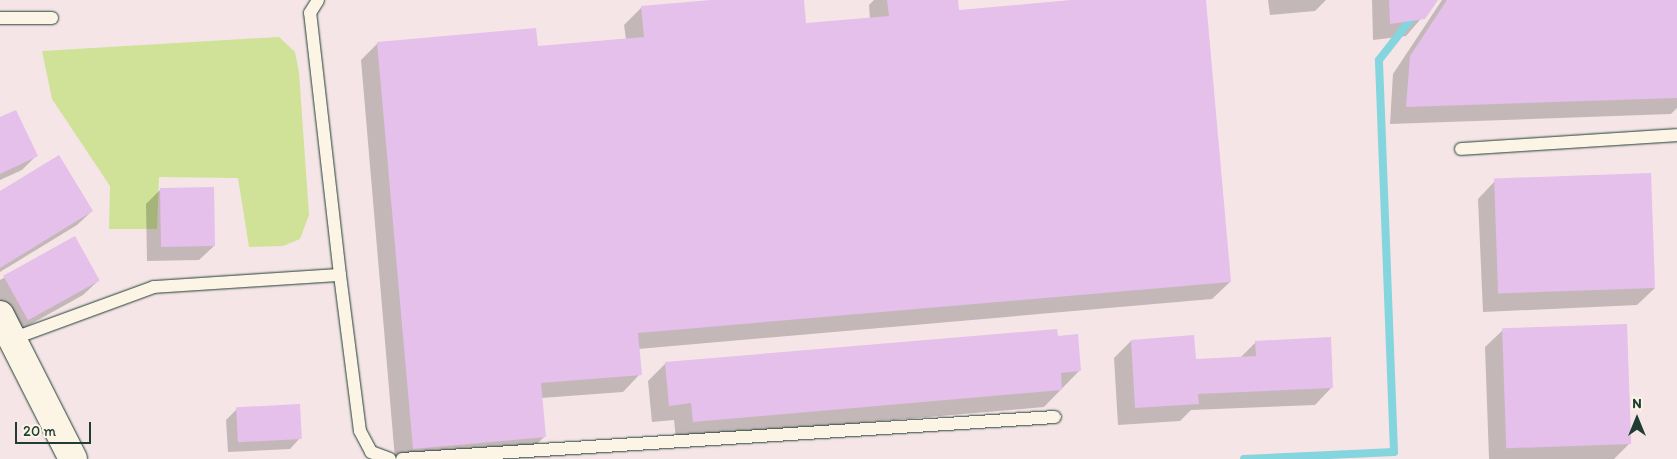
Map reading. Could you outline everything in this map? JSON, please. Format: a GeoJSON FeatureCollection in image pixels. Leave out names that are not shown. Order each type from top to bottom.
{"type":"FeatureCollection","features":[{"type":"Feature","properties":{"kind":"street"},"geometry":{"type":"LineString","coordinates":[[4,332],[73,459]]}},
{"type":"Feature","properties":{"kind":"lane"},"geometry":{"type":"LineString","coordinates":[[318,0],[310,13],[360,431],[371,452],[390,459]]}},
{"type":"Feature","properties":{"kind":"lane"},"geometry":{"type":"LineString","coordinates":[[0,18],[52,18]]}},
{"type":"Feature","properties":{"kind":"lane"},"geometry":{"type":"LineString","coordinates":[[1461,150],[1677,135]]}},
{"type":"Feature","properties":{"kind":"lane"},"geometry":{"type":"LineString","coordinates":[[4,332],[154,287],[340,275]]}},
{"type":"Feature","properties":{"kind":"lane"},"geometry":{"type":"LineString","coordinates":[[402,459],[1055,416]]}},
{"type":"Feature","properties":{"kind":"shaded area"},"geometry":{"type":"Polygon","coordinates":[[[0,0],[1677,0],[1677,459],[0,459],[0,0]]]}},
{"type":"Feature","properties":{"kind":"green space"},"geometry":{"type":"Polygon","coordinates":[[[279,37],[295,52],[299,72],[309,215],[300,239],[283,246],[249,247],[238,178],[159,177],[157,229],[109,229],[110,186],[52,99],[42,51],[279,37]]]}},
{"type":"Feature","properties":{"kind":"building"},"geometry":{"type":"Polygon","coordinates":[[[711,0],[804,0],[806,23],[889,16],[887,0],[958,0],[959,10],[1071,0],[1206,0],[1231,282],[638,333],[642,375],[541,383],[546,437],[413,449],[377,42],[536,28],[538,46],[644,37],[641,6],[711,0]]]}},
{"type":"Feature","properties":{"kind":"building"},"geometry":{"type":"Polygon","coordinates":[[[1389,0],[1438,0],[1425,19],[1390,24],[1389,0]]]}},
{"type":"Feature","properties":{"kind":"building"},"geometry":{"type":"Polygon","coordinates":[[[1447,0],[1677,0],[1677,98],[1406,107],[1410,56],[1447,0]]]}},
{"type":"Feature","properties":{"kind":"building"},"geometry":{"type":"Polygon","coordinates":[[[16,110],[38,156],[0,174],[0,117],[16,110]]]}},
{"type":"Feature","properties":{"kind":"building"},"geometry":{"type":"Polygon","coordinates":[[[59,155],[93,211],[0,268],[0,191],[59,155]]]}},
{"type":"Feature","properties":{"kind":"building"},"geometry":{"type":"Polygon","coordinates":[[[1651,173],[1655,288],[1498,293],[1494,178],[1651,173]]]}},
{"type":"Feature","properties":{"kind":"building"},"geometry":{"type":"Polygon","coordinates":[[[214,187],[215,246],[161,247],[160,188],[214,187]]]}},
{"type":"Feature","properties":{"kind":"building"},"geometry":{"type":"Polygon","coordinates":[[[75,236],[100,281],[28,320],[3,276],[75,236]]]}},
{"type":"Feature","properties":{"kind":"building"},"geometry":{"type":"Polygon","coordinates":[[[1627,324],[1631,444],[1506,448],[1502,328],[1627,324]]]}},
{"type":"Feature","properties":{"kind":"building"},"geometry":{"type":"Polygon","coordinates":[[[1057,329],[1058,336],[1078,334],[1081,371],[1061,373],[1062,390],[693,422],[691,403],[669,406],[665,362],[1057,329]]]}},
{"type":"Feature","properties":{"kind":"building"},"geometry":{"type":"Polygon","coordinates":[[[1194,335],[1196,359],[1256,356],[1255,341],[1331,337],[1333,388],[1198,394],[1199,404],[1135,408],[1131,340],[1194,335]]]}},
{"type":"Feature","properties":{"kind":"building"},"geometry":{"type":"Polygon","coordinates":[[[300,404],[302,439],[238,442],[236,407],[300,404]]]}},
{"type":"Feature","properties":{"kind":"waterway"},"geometry":{"type":"LineString","coordinates":[[1244,459],[1394,452],[1379,60],[1426,0]]}}]}
